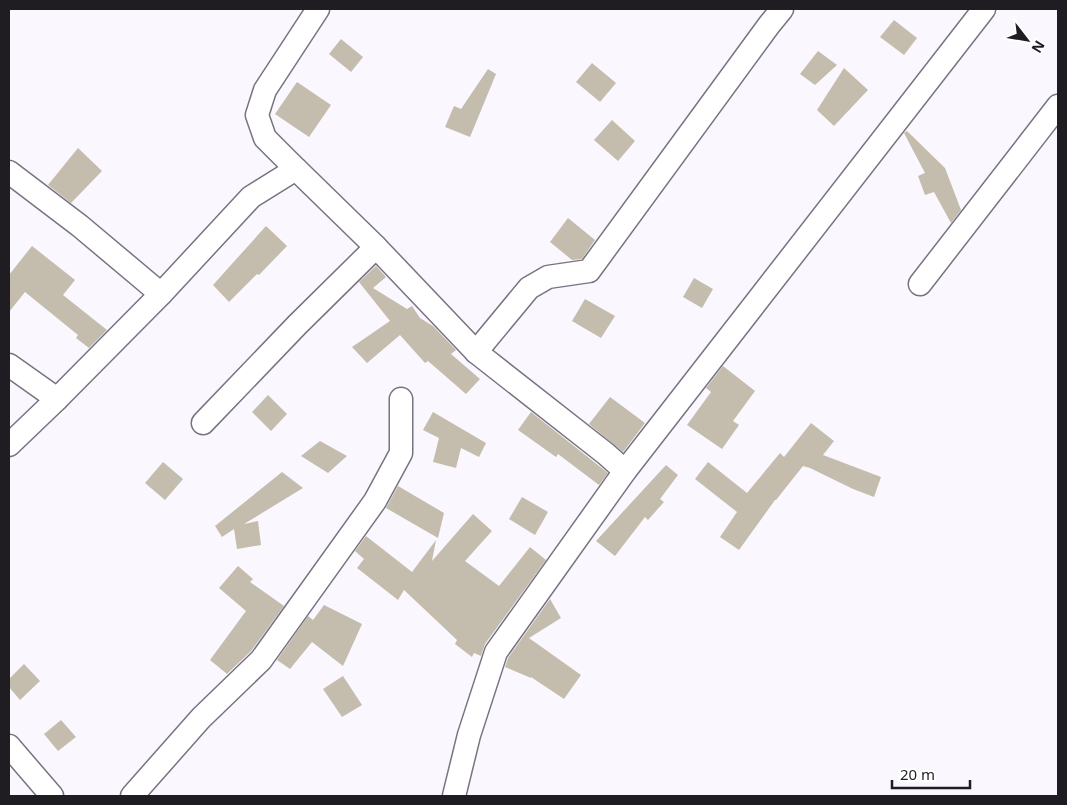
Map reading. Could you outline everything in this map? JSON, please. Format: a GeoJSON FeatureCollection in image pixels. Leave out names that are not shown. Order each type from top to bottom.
{"type":"FeatureCollection","features":[{"type":"Feature","properties":{"kind":"street"},"geometry":{"type":"LineString","coordinates":[[318,9],[265,90],[257,115],[265,138],[376,247],[476,352],[625,471]]}},
{"type":"Feature","properties":{"kind":"street"},"geometry":{"type":"LineString","coordinates":[[476,352],[529,288],[548,277],[589,271],[782,9]]}},
{"type":"Feature","properties":{"kind":"street"},"geometry":{"type":"LineString","coordinates":[[454,796],[469,735],[496,652],[625,471],[984,9]]}},
{"type":"Feature","properties":{"kind":"street"},"geometry":{"type":"LineString","coordinates":[[920,284],[1058,106]]}},
{"type":"Feature","properties":{"kind":"street"},"geometry":{"type":"LineString","coordinates":[[9,445],[161,294],[251,198],[296,169]]}},
{"type":"Feature","properties":{"kind":"street"},"geometry":{"type":"LineString","coordinates":[[9,172],[80,226],[161,294]]}},
{"type":"Feature","properties":{"kind":"street"},"geometry":{"type":"LineString","coordinates":[[203,423],[376,247]]}},
{"type":"Feature","properties":{"kind":"street"},"geometry":{"type":"LineString","coordinates":[[9,365],[57,399]]}},
{"type":"Feature","properties":{"kind":"street"},"geometry":{"type":"LineString","coordinates":[[132,796],[201,718],[261,660],[375,501],[401,453],[401,399]]}},
{"type":"Feature","properties":{"kind":"street"},"geometry":{"type":"LineString","coordinates":[[9,746],[52,796]]}},
{"type":"Feature","properties":{"kind":"building"},"geometry":{"type":"Polygon","coordinates":[[[894,20],[917,38],[904,55],[880,37],[894,20]]]}},
{"type":"Feature","properties":{"kind":"building"},"geometry":{"type":"Polygon","coordinates":[[[341,39],[363,57],[351,72],[329,54],[341,39]]]}},
{"type":"Feature","properties":{"kind":"building"},"geometry":{"type":"Polygon","coordinates":[[[818,51],[837,65],[815,85],[800,74],[818,51]]]}},
{"type":"Feature","properties":{"kind":"building"},"geometry":{"type":"Polygon","coordinates":[[[592,63],[616,83],[600,102],[576,82],[592,63]]]}},
{"type":"Feature","properties":{"kind":"building"},"geometry":{"type":"Polygon","coordinates":[[[844,68],[868,90],[834,126],[817,110],[844,68]]]}},
{"type":"Feature","properties":{"kind":"building"},"geometry":{"type":"Polygon","coordinates":[[[488,69],[496,74],[470,137],[445,127],[454,106],[461,109],[488,69]]]}},
{"type":"Feature","properties":{"kind":"building"},"geometry":{"type":"Polygon","coordinates":[[[297,82],[331,105],[309,137],[275,114],[297,82]]]}},
{"type":"Feature","properties":{"kind":"building"},"geometry":{"type":"Polygon","coordinates":[[[612,120],[635,141],[618,161],[594,140],[612,120]]]}},
{"type":"Feature","properties":{"kind":"building"},"geometry":{"type":"Polygon","coordinates":[[[907,131],[945,168],[961,210],[951,223],[934,192],[925,195],[918,176],[925,173],[904,133],[907,131]]]}},
{"type":"Feature","properties":{"kind":"building"},"geometry":{"type":"Polygon","coordinates":[[[78,148],[102,171],[71,203],[48,185],[78,148]]]}},
{"type":"Feature","properties":{"kind":"building"},"geometry":{"type":"Polygon","coordinates":[[[568,218],[595,240],[582,259],[572,260],[550,242],[568,218]]]}},
{"type":"Feature","properties":{"kind":"building"},"geometry":{"type":"Polygon","coordinates":[[[266,226],[287,246],[229,302],[213,285],[266,226]]]}},
{"type":"Feature","properties":{"kind":"building"},"geometry":{"type":"Polygon","coordinates":[[[32,246],[75,280],[63,295],[107,330],[89,348],[76,338],[78,335],[25,292],[9,312],[9,275],[32,246]]]}},
{"type":"Feature","properties":{"kind":"building"},"geometry":{"type":"Polygon","coordinates":[[[376,266],[386,277],[373,288],[407,309],[412,306],[420,318],[433,326],[456,350],[451,354],[480,379],[466,394],[428,361],[425,363],[400,335],[367,363],[352,347],[390,321],[359,282],[376,266]]]}},
{"type":"Feature","properties":{"kind":"building"},"geometry":{"type":"Polygon","coordinates":[[[694,278],[713,289],[702,308],[683,297],[694,278]]]}},
{"type":"Feature","properties":{"kind":"building"},"geometry":{"type":"Polygon","coordinates":[[[585,299],[615,316],[601,338],[572,321],[585,299]]]}},
{"type":"Feature","properties":{"kind":"building"},"geometry":{"type":"Polygon","coordinates":[[[723,366],[755,391],[733,421],[739,425],[722,449],[687,425],[711,392],[706,388],[723,366]]]}},
{"type":"Feature","properties":{"kind":"building"},"geometry":{"type":"Polygon","coordinates":[[[268,395],[287,414],[271,431],[252,412],[268,395]]]}},
{"type":"Feature","properties":{"kind":"building"},"geometry":{"type":"Polygon","coordinates":[[[610,397],[645,423],[623,452],[589,424],[610,397]]]}},
{"type":"Feature","properties":{"kind":"building"},"geometry":{"type":"Polygon","coordinates":[[[433,412],[486,443],[479,457],[461,448],[456,468],[433,462],[439,438],[423,430],[433,412]]]}},
{"type":"Feature","properties":{"kind":"building"},"geometry":{"type":"Polygon","coordinates":[[[531,412],[608,473],[599,485],[558,454],[556,457],[518,430],[531,412]]]}},
{"type":"Feature","properties":{"kind":"building"},"geometry":{"type":"Polygon","coordinates":[[[811,423],[834,441],[823,455],[881,477],[874,497],[803,466],[775,500],[739,550],[720,537],[737,512],[695,479],[708,462],[747,493],[780,453],[784,457],[811,423]]]}},
{"type":"Feature","properties":{"kind":"building"},"geometry":{"type":"Polygon","coordinates":[[[320,441],[347,456],[328,473],[301,456],[320,441]]]}},
{"type":"Feature","properties":{"kind":"building"},"geometry":{"type":"Polygon","coordinates":[[[163,462],[183,479],[165,500],[145,483],[163,462]]]}},
{"type":"Feature","properties":{"kind":"building"},"geometry":{"type":"Polygon","coordinates":[[[666,465],[678,475],[660,499],[664,502],[648,520],[645,517],[615,556],[596,541],[666,465]]]}},
{"type":"Feature","properties":{"kind":"building"},"geometry":{"type":"Polygon","coordinates":[[[282,472],[303,488],[244,524],[258,521],[261,545],[237,549],[234,529],[222,537],[215,526],[282,472]]]}},
{"type":"Feature","properties":{"kind":"building"},"geometry":{"type":"Polygon","coordinates":[[[398,486],[444,513],[438,538],[386,508],[398,486]]]}},
{"type":"Feature","properties":{"kind":"building"},"geometry":{"type":"Polygon","coordinates":[[[522,497],[548,512],[535,535],[509,519],[522,497]]]}},
{"type":"Feature","properties":{"kind":"building"},"geometry":{"type":"Polygon","coordinates":[[[473,514],[492,531],[465,561],[499,586],[530,547],[546,560],[485,644],[481,656],[474,653],[472,657],[455,644],[457,640],[404,590],[398,600],[357,568],[364,559],[355,551],[366,536],[412,572],[436,540],[432,561],[473,514]]]}},
{"type":"Feature","properties":{"kind":"building"},"geometry":{"type":"Polygon","coordinates":[[[238,566],[253,579],[250,582],[284,606],[251,651],[227,674],[210,660],[246,611],[219,588],[238,566]]]}},
{"type":"Feature","properties":{"kind":"building"},"geometry":{"type":"Polygon","coordinates":[[[550,599],[561,618],[529,638],[581,675],[564,699],[531,677],[505,667],[508,658],[550,599]]]}},
{"type":"Feature","properties":{"kind":"building"},"geometry":{"type":"Polygon","coordinates":[[[324,605],[362,624],[343,666],[312,642],[290,669],[277,660],[308,616],[313,620],[324,605]]]}},
{"type":"Feature","properties":{"kind":"building"},"geometry":{"type":"Polygon","coordinates":[[[24,664],[40,681],[20,700],[9,687],[9,679],[24,664]]]}},
{"type":"Feature","properties":{"kind":"building"},"geometry":{"type":"Polygon","coordinates":[[[343,676],[362,705],[342,717],[323,689],[343,676]]]}},
{"type":"Feature","properties":{"kind":"building"},"geometry":{"type":"Polygon","coordinates":[[[61,720],[76,737],[58,751],[44,734],[61,720]]]}}]}
